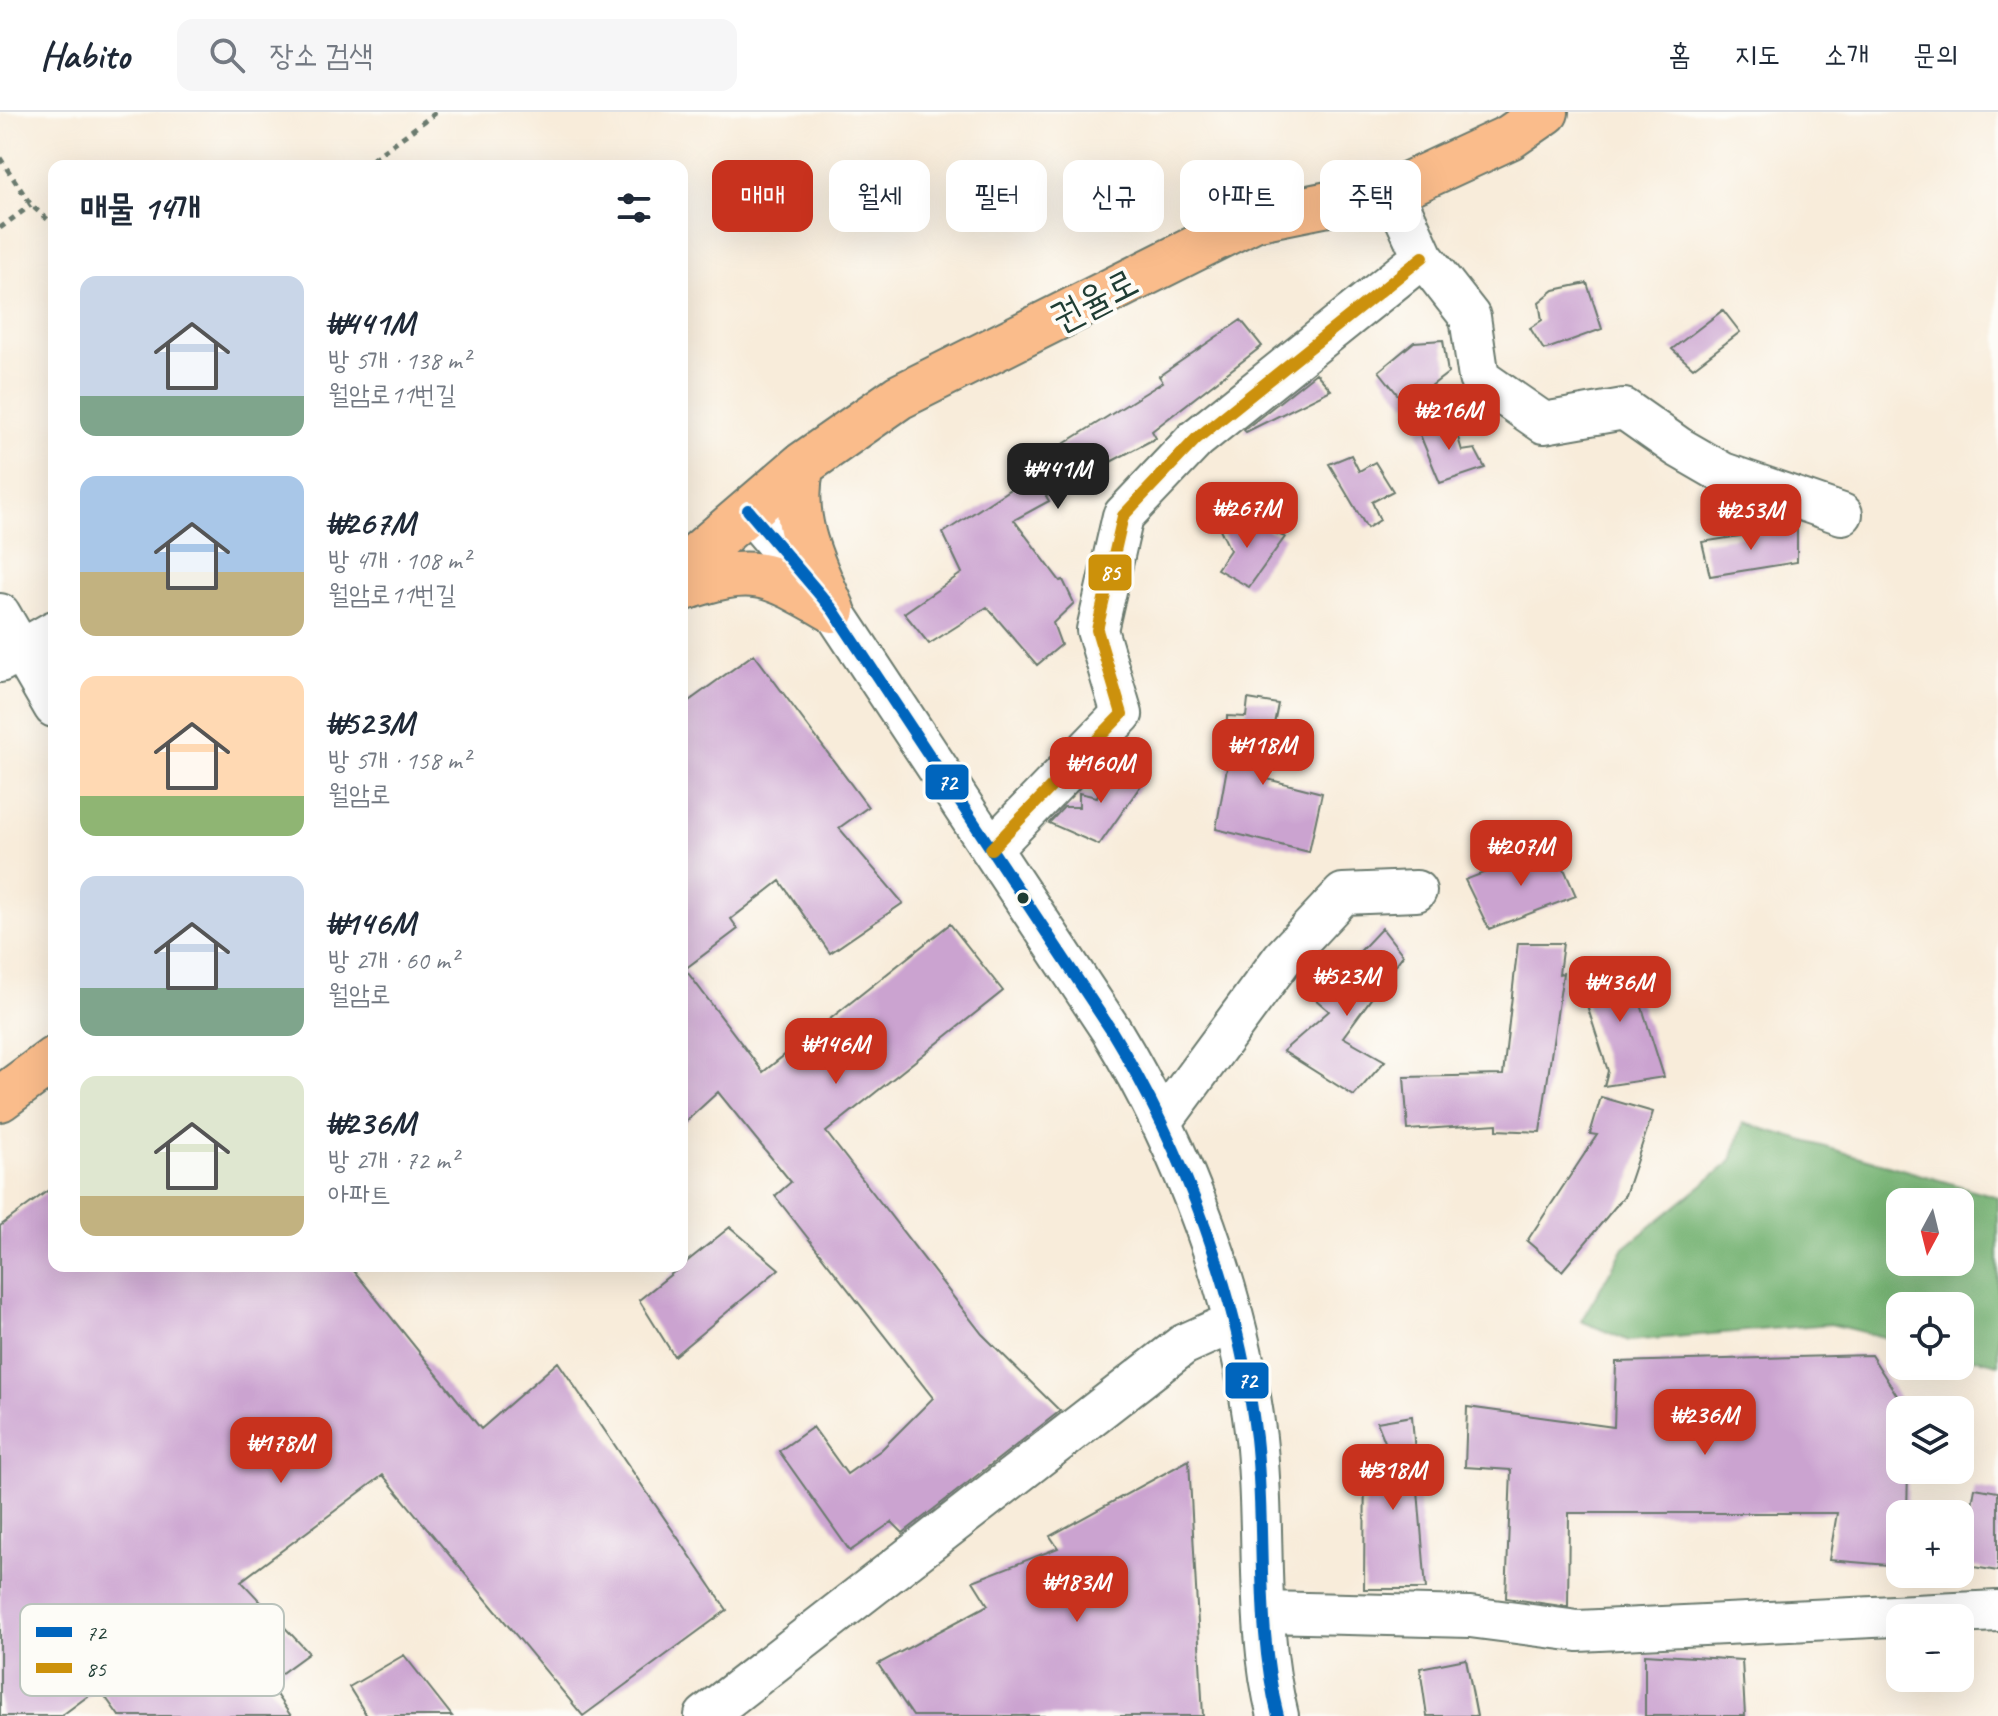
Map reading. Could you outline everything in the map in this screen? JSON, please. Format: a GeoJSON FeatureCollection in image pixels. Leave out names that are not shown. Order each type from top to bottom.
{"type":"FeatureCollection","features":[{"type":"Feature","properties":{"kind":"main road","name":"권율로"},"geometry":{"type":"LineString","coordinates":[[1421,178],[1510,137],[1546,112]]}},
{"type":"Feature","properties":{"kind":"main road","name":"권율로"},"geometry":{"type":"LineString","coordinates":[[688,563],[802,465],[899,397],[1254,219],[1320,206]]}},
{"type":"Feature","properties":{"kind":"main road"},"geometry":{"type":"LineString","coordinates":[[802,465],[795,492],[800,527],[833,610]]}},
{"type":"Feature","properties":{"kind":"main road"},"geometry":{"type":"LineString","coordinates":[[688,588],[750,572],[787,584],[833,610]]}},
{"type":"Feature","properties":{"kind":"main road"},"geometry":{"type":"LineString","coordinates":[[25,1080],[48,1043]]}},
{"type":"Feature","properties":{"kind":"street"},"geometry":{"type":"LineString","coordinates":[[1412,232],[1423,257],[1470,317],[1479,378],[1544,423],[1624,409],[1678,447],[1723,473],[1842,514]]}},
{"type":"Feature","properties":{"kind":"street"},"geometry":{"type":"LineString","coordinates":[[991,849],[1122,714],[1097,630],[1123,516],[1196,439],[1423,257]]}},
{"type":"Feature","properties":{"kind":"street"},"geometry":{"type":"LineString","coordinates":[[748,510],[833,610],[1111,1030],[1142,1080],[1161,1123],[1198,1210],[1234,1322],[1256,1439],[1268,1659],[1278,1716]]}},
{"type":"Feature","properties":{"kind":"street"},"geometry":{"type":"LineString","coordinates":[[0,614],[25,648],[48,695]]}},
{"type":"Feature","properties":{"kind":"street"},"geometry":{"type":"LineString","coordinates":[[1161,1123],[1282,959],[1343,894],[1416,891]]}},
{"type":"Feature","properties":{"kind":"street"},"geometry":{"type":"LineString","coordinates":[[705,1716],[1183,1345],[1234,1322]]}},
{"type":"Feature","properties":{"kind":"street"},"geometry":{"type":"LineString","coordinates":[[1266,1612],[1470,1617],[1578,1631],[1998,1611]]}},
{"type":"Feature","properties":{"kind":"path"},"geometry":{"type":"LineString","coordinates":[[371,160],[437,112]]}},
{"type":"Feature","properties":{"kind":"path"},"geometry":{"type":"LineString","coordinates":[[0,158],[31,205],[48,220]]}},
{"type":"Feature","properties":{"kind":"path"},"geometry":{"type":"LineString","coordinates":[[0,228],[31,205]]}},
{"type":"Feature","properties":{"kind":"green space"},"geometry":{"type":"Polygon","coordinates":[[[1743,1123],[1967,1188],[1886,1188],[1886,1276],[1974,1276],[1974,1190],[1998,1197],[1998,1364],[1974,1358],[1974,1292],[1886,1292],[1886,1338],[1830,1324],[1629,1341],[1581,1321],[1624,1248],[1732,1161],[1743,1123]]]}},
{"type":"Feature","properties":{"kind":"building"},"geometry":{"type":"Polygon","coordinates":[[[1587,283],[1602,329],[1544,350],[1530,328],[1542,320],[1539,302],[1554,290],[1587,283]]]}},
{"type":"Feature","properties":{"kind":"building"},"geometry":{"type":"Polygon","coordinates":[[[1723,310],[1740,332],[1693,368],[1672,349],[1723,310]]]}},
{"type":"Feature","properties":{"kind":"building"},"geometry":{"type":"Polygon","coordinates":[[[1241,320],[1262,346],[1152,431],[1156,438],[1046,496],[1049,501],[1014,520],[1060,581],[1063,580],[1074,603],[1053,623],[1061,645],[1037,665],[987,607],[929,644],[904,613],[962,573],[943,533],[1038,471],[1033,463],[1163,382],[1159,376],[1241,320]]]}},
{"type":"Feature","properties":{"kind":"building"},"geometry":{"type":"Polygon","coordinates":[[[1443,340],[1448,373],[1406,405],[1379,371],[1414,342],[1443,340]]]}},
{"type":"Feature","properties":{"kind":"building"},"geometry":{"type":"Polygon","coordinates":[[[1316,373],[1331,390],[1246,432],[1244,430],[1316,373]]]}},
{"type":"Feature","properties":{"kind":"building"},"geometry":{"type":"Polygon","coordinates":[[[1452,417],[1462,451],[1475,449],[1485,468],[1440,483],[1418,430],[1452,417]]]}},
{"type":"Feature","properties":{"kind":"building"},"geometry":{"type":"Polygon","coordinates":[[[1351,455],[1359,471],[1375,462],[1393,491],[1372,502],[1380,520],[1367,528],[1329,464],[1351,455]]]}},
{"type":"Feature","properties":{"kind":"building"},"geometry":{"type":"Polygon","coordinates":[[[1233,516],[1285,537],[1249,587],[1217,569],[1230,550],[1220,529],[1233,516]]]}},
{"type":"Feature","properties":{"kind":"building"},"geometry":{"type":"Polygon","coordinates":[[[1797,527],[1797,562],[1710,576],[1702,542],[1797,527]]]}},
{"type":"Feature","properties":{"kind":"building"},"geometry":{"type":"Polygon","coordinates":[[[754,654],[868,807],[839,828],[903,903],[830,953],[780,881],[731,919],[738,929],[688,967],[688,702],[754,654]]]}},
{"type":"Feature","properties":{"kind":"building"},"geometry":{"type":"Polygon","coordinates":[[[1248,699],[1278,704],[1263,778],[1322,793],[1309,852],[1216,829],[1230,751],[1226,751],[1227,716],[1246,717],[1248,699]]]}},
{"type":"Feature","properties":{"kind":"building"},"geometry":{"type":"Polygon","coordinates":[[[1111,759],[1146,778],[1099,845],[1049,823],[1064,807],[1079,807],[1079,793],[1097,797],[1111,759]]]}},
{"type":"Feature","properties":{"kind":"building"},"geometry":{"type":"Polygon","coordinates":[[[1554,846],[1576,896],[1489,929],[1465,880],[1554,846]]]}},
{"type":"Feature","properties":{"kind":"building"},"geometry":{"type":"Polygon","coordinates":[[[950,924],[1003,991],[826,1132],[982,1334],[1060,1411],[903,1533],[892,1522],[850,1551],[779,1451],[813,1427],[847,1474],[881,1450],[933,1398],[775,1196],[791,1182],[718,1092],[688,1120],[688,973],[763,1072],[950,924]]]}},
{"type":"Feature","properties":{"kind":"building"},"geometry":{"type":"Polygon","coordinates":[[[1382,928],[1403,955],[1343,1037],[1385,1061],[1354,1096],[1283,1051],[1329,1011],[1315,999],[1382,928]]]}},
{"type":"Feature","properties":{"kind":"building"},"geometry":{"type":"Polygon","coordinates":[[[1518,943],[1563,943],[1559,974],[1563,973],[1540,1132],[1497,1130],[1497,1124],[1408,1130],[1404,1077],[1503,1075],[1518,943]]]}},
{"type":"Feature","properties":{"kind":"building"},"geometry":{"type":"Polygon","coordinates":[[[1627,960],[1664,1077],[1604,1086],[1608,1071],[1576,971],[1627,960]]]}},
{"type":"Feature","properties":{"kind":"building"},"geometry":{"type":"Polygon","coordinates":[[[1601,1097],[1653,1112],[1625,1195],[1562,1271],[1527,1241],[1597,1135],[1590,1134],[1601,1097]]]}},
{"type":"Feature","properties":{"kind":"building"},"geometry":{"type":"Polygon","coordinates":[[[48,1190],[48,1272],[355,1272],[481,1429],[558,1362],[727,1610],[583,1716],[383,1475],[241,1581],[263,1604],[20,1604],[20,1696],[88,1696],[61,1716],[0,1716],[0,1226],[48,1190]]]}},
{"type":"Feature","properties":{"kind":"building"},"geometry":{"type":"Polygon","coordinates":[[[730,1227],[779,1269],[674,1356],[639,1300],[674,1272],[688,1272],[688,1261],[730,1227]]]}},
{"type":"Feature","properties":{"kind":"building"},"geometry":{"type":"Polygon","coordinates":[[[1871,1355],[1897,1396],[1886,1396],[1886,1484],[1908,1484],[1907,1500],[1886,1500],[1886,1565],[1829,1560],[1837,1513],[1569,1513],[1568,1607],[1506,1598],[1511,1470],[1465,1467],[1467,1407],[1614,1427],[1616,1362],[1871,1355]]]}},
{"type":"Feature","properties":{"kind":"building"},"geometry":{"type":"Polygon","coordinates":[[[1412,1416],[1426,1589],[1364,1589],[1365,1447],[1388,1449],[1377,1422],[1412,1416]]]}},
{"type":"Feature","properties":{"kind":"building"},"geometry":{"type":"Polygon","coordinates":[[[1189,1460],[1203,1716],[913,1716],[878,1664],[988,1605],[973,1581],[1058,1548],[1050,1536],[1189,1460]]]}},
{"type":"Feature","properties":{"kind":"building"},"geometry":{"type":"Polygon","coordinates":[[[1975,1488],[1998,1492],[1998,1571],[1974,1567],[1975,1488]]]}},
{"type":"Feature","properties":{"kind":"building"},"geometry":{"type":"Polygon","coordinates":[[[284,1627],[309,1653],[284,1671],[284,1627]]]}},
{"type":"Feature","properties":{"kind":"building"},"geometry":{"type":"Polygon","coordinates":[[[1645,1654],[1742,1660],[1745,1716],[1645,1716],[1645,1654]]]}},
{"type":"Feature","properties":{"kind":"building"},"geometry":{"type":"Polygon","coordinates":[[[404,1655],[452,1716],[367,1716],[349,1687],[404,1655]]]}},
{"type":"Feature","properties":{"kind":"building"},"geometry":{"type":"Polygon","coordinates":[[[1466,1659],[1477,1716],[1427,1716],[1420,1668],[1466,1659]]]}},
{"type":"Feature","properties":{"kind":"building"},"geometry":{"type":"Polygon","coordinates":[[[105,1696],[277,1696],[291,1716],[119,1716],[105,1696]]]}},
{"type":"Feature","properties":{"kind":"transit line","name":"85"},"geometry":{"type":"LineString","coordinates":[[991,849],[1122,714],[1097,630],[1123,516],[1196,439],[1423,257]]}},
{"type":"Feature","properties":{"kind":"transit line","name":"72"},"geometry":{"type":"LineString","coordinates":[[748,510],[833,610],[1111,1030],[1138,1077],[1185,1175],[1222,1279],[1248,1385],[1259,1473],[1266,1648],[1278,1716]]}}]}
